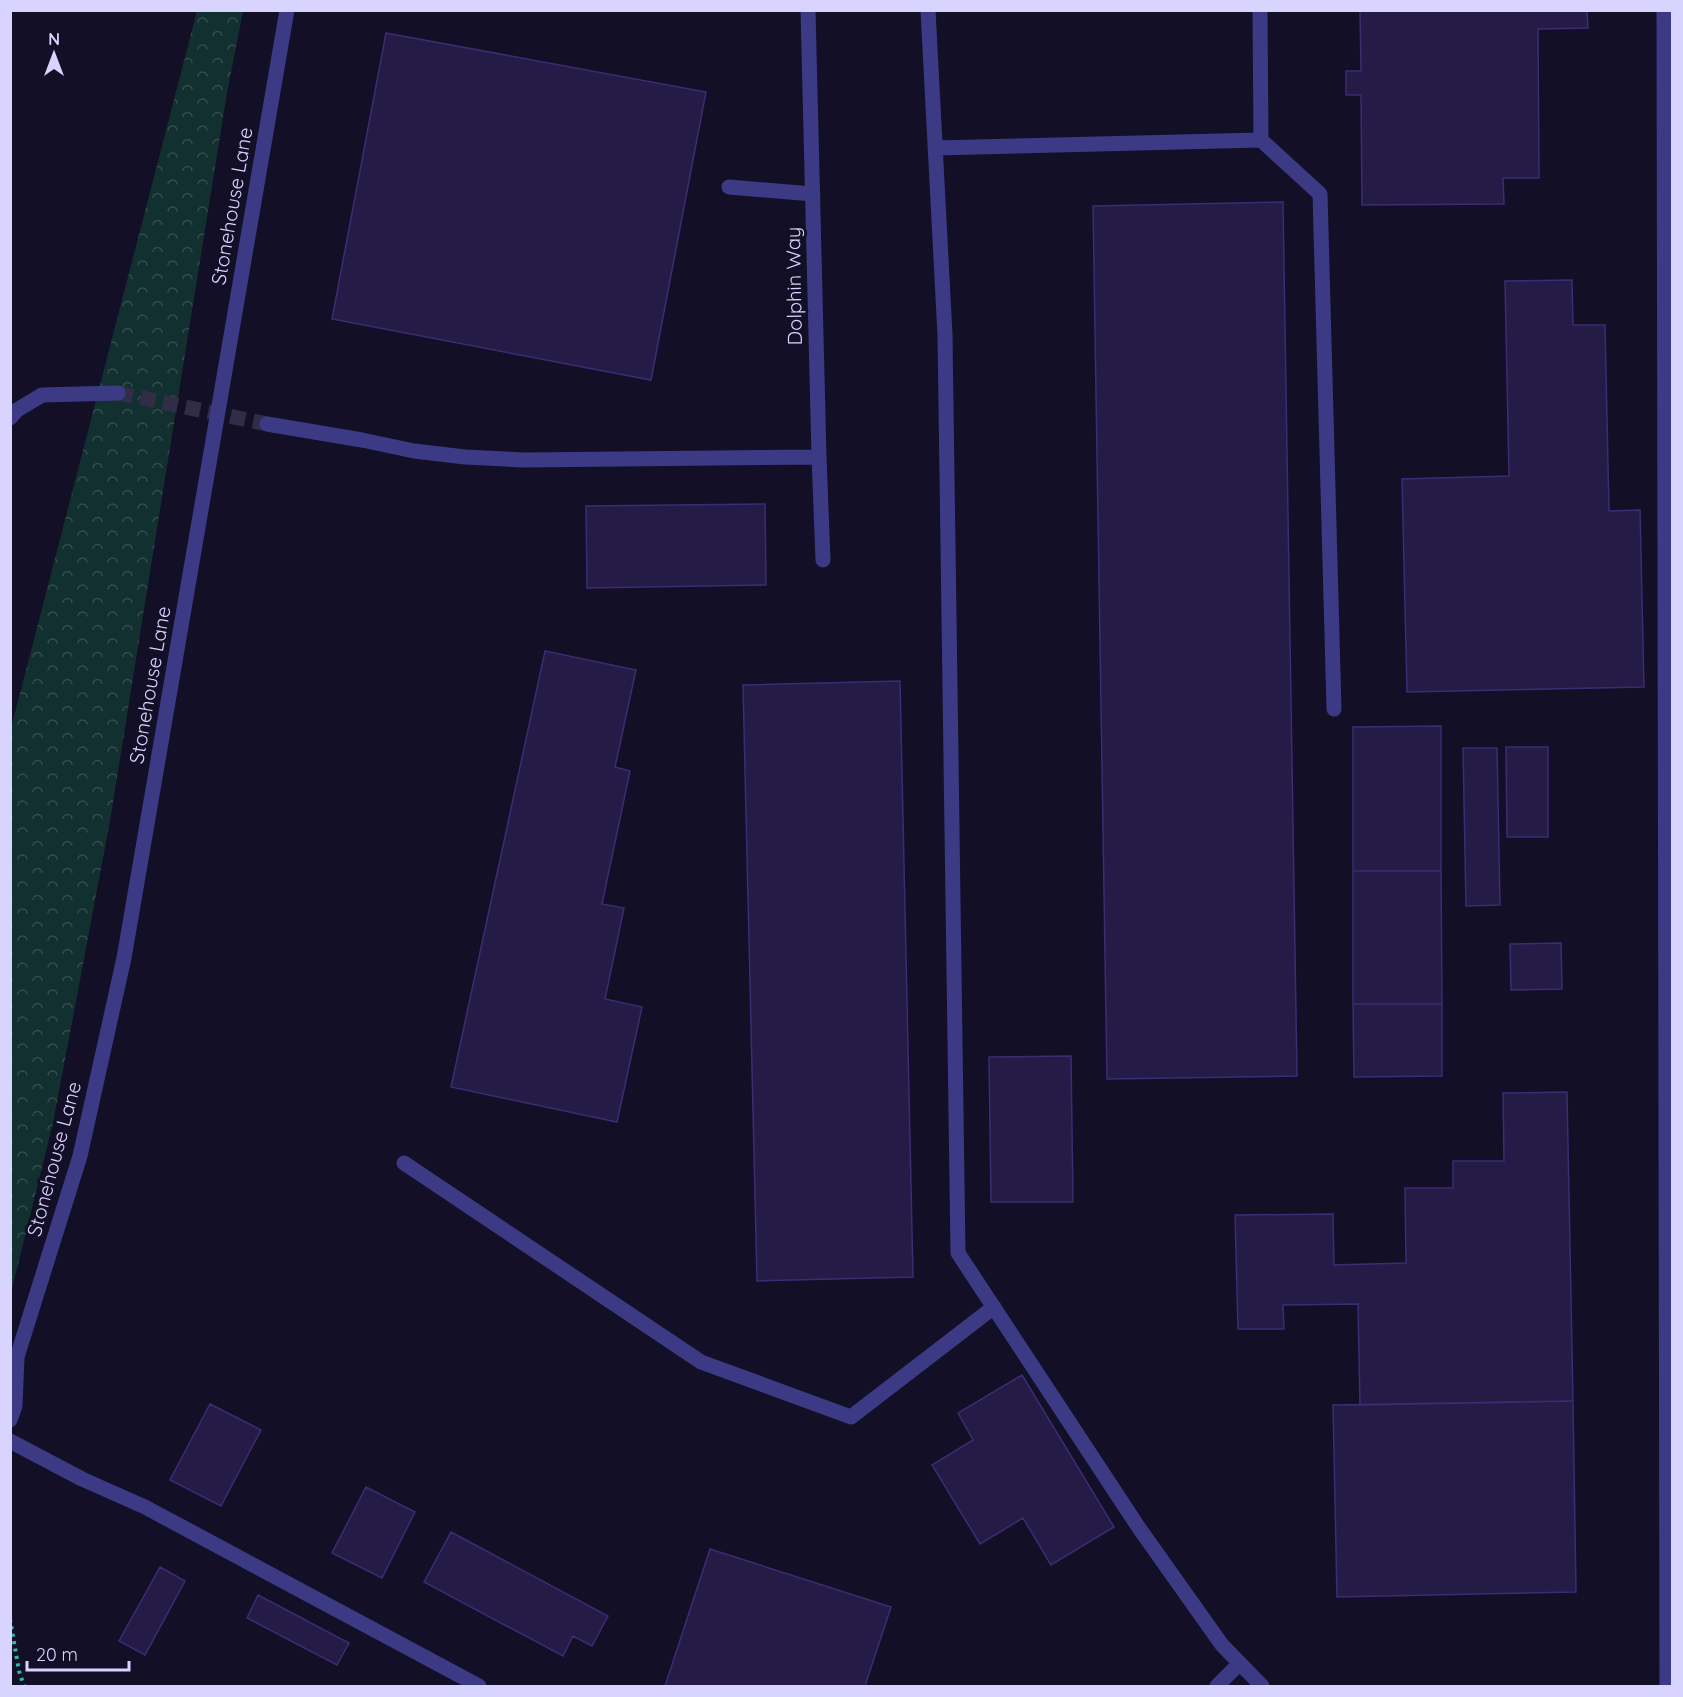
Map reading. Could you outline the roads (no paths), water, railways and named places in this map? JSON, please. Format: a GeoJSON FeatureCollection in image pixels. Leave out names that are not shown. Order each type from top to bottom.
{"type":"FeatureCollection","features":[{"type":"Feature","properties":{"kind":"street","name":"Stonehouse Lane"},"geometry":{"type":"LineString","coordinates":[[10,1420],[15,1407],[14,1363],[80,1155],[124,958],[287,10]]}},
{"type":"Feature","properties":{"kind":"street","name":"Dolphin Way"},"geometry":{"type":"LineString","coordinates":[[808,10],[823,560]]}},
{"type":"Feature","properties":{"kind":"street"},"geometry":{"type":"LineString","coordinates":[[928,10],[945,335],[958,1253],[1139,1528],[1222,1645],[1262,1686]]}},
{"type":"Feature","properties":{"kind":"street"},"geometry":{"type":"LineString","coordinates":[[1260,10],[1261,140]]}},
{"type":"Feature","properties":{"kind":"street"},"geometry":{"type":"LineString","coordinates":[[1664,10],[1667,1686]]}},
{"type":"Feature","properties":{"kind":"street"},"geometry":{"type":"LineString","coordinates":[[935,148],[1261,140],[1320,194],[1334,709]]}},
{"type":"Feature","properties":{"kind":"street"},"geometry":{"type":"LineString","coordinates":[[729,187],[813,194]]}},
{"type":"Feature","properties":{"kind":"street"},"geometry":{"type":"LineString","coordinates":[[13,411],[42,395],[118,393]]}},
{"type":"Feature","properties":{"kind":"street"},"geometry":{"type":"LineString","coordinates":[[267,424],[414,451],[465,457],[524,460],[819,457]]}},
{"type":"Feature","properties":{"kind":"street"},"geometry":{"type":"LineString","coordinates":[[1665,895],[1672,947]]}},
{"type":"Feature","properties":{"kind":"street"},"geometry":{"type":"LineString","coordinates":[[404,1163],[700,1362],[851,1417],[994,1307]]}},
{"type":"Feature","properties":{"kind":"street"},"geometry":{"type":"LineString","coordinates":[[10,1442],[82,1479],[144,1507],[479,1686]]}},
{"type":"Feature","properties":{"kind":"street"},"geometry":{"type":"LineString","coordinates":[[1217,1686],[1240,1663]]}},
{"type":"Feature","properties":{"kind":"tunnel"},"geometry":{"type":"LineString","coordinates":[[118,393],[267,424]]}}]}
